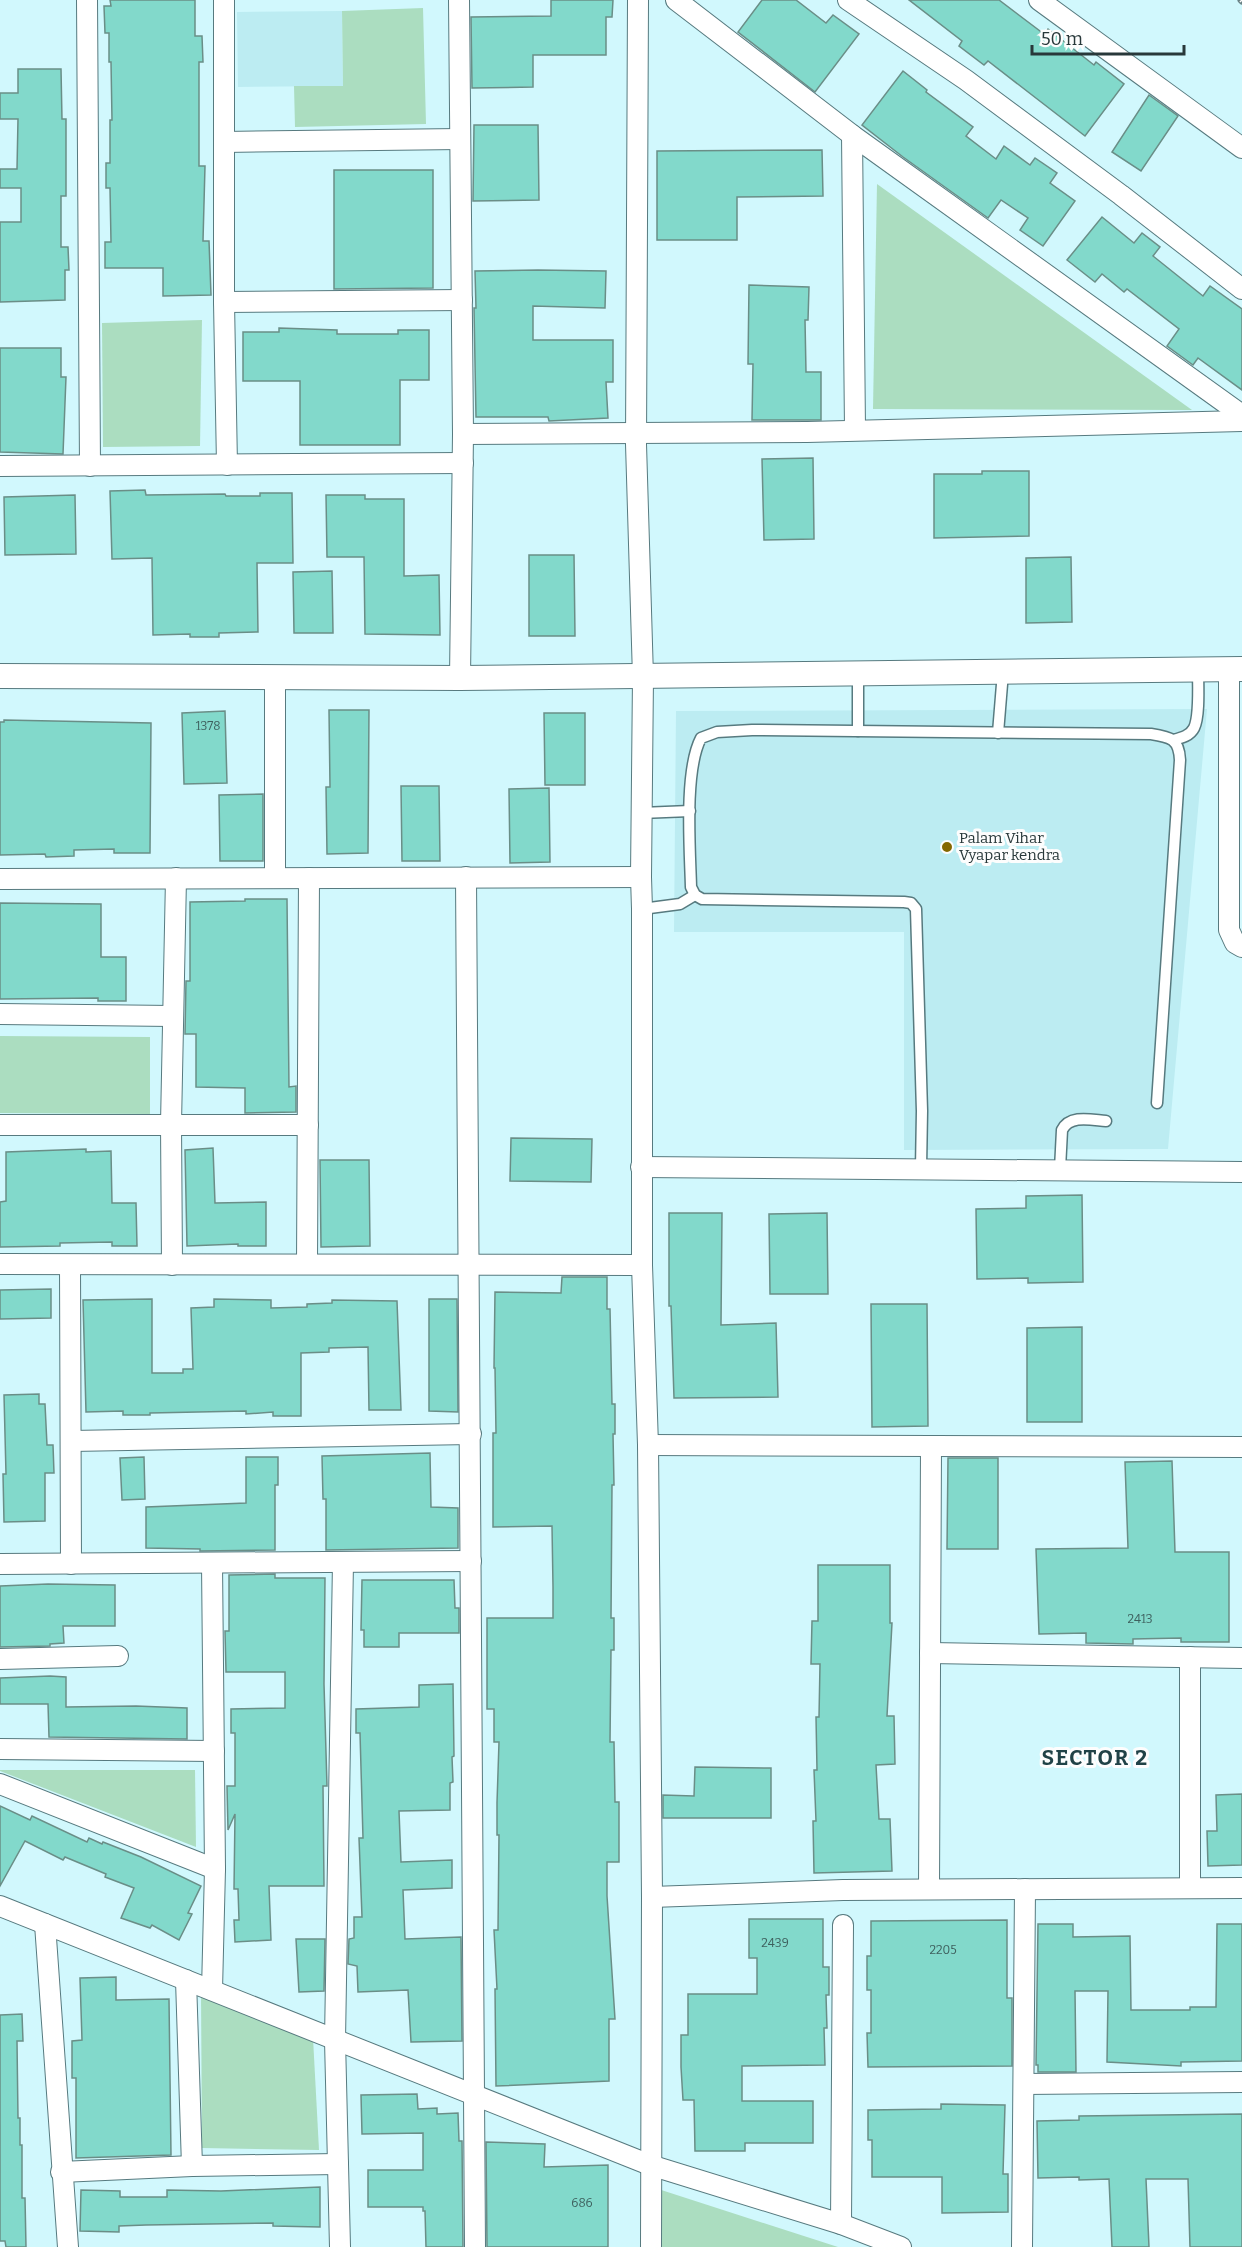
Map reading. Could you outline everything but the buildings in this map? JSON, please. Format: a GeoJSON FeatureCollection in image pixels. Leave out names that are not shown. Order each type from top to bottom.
{"type":"FeatureCollection","features":[{"type":"Feature","properties":{"kind":"street"},"geometry":{"type":"LineString","coordinates":[[87,0],[90,466]]}},
{"type":"Feature","properties":{"kind":"street"},"geometry":{"type":"LineString","coordinates":[[224,0],[224,302],[227,465]]}},
{"type":"Feature","properties":{"kind":"street"},"geometry":{"type":"LineString","coordinates":[[459,0],[463,434],[460,678]]}},
{"type":"Feature","properties":{"kind":"street"},"geometry":{"type":"LineString","coordinates":[[638,0],[636,432],[643,677],[640,877],[642,909],[641,1167],[648,1445],[652,1897],[651,2247]]}},
{"type":"Feature","properties":{"kind":"street"},"geometry":{"type":"LineString","coordinates":[[676,0],[852,135],[1242,415]]}},
{"type":"Feature","properties":{"kind":"street"},"geometry":{"type":"LineString","coordinates":[[848,0],[966,80],[1131,202],[1242,289]]}},
{"type":"Feature","properties":{"kind":"street"},"geometry":{"type":"LineString","coordinates":[[1039,0],[1242,148]]}},
{"type":"Feature","properties":{"kind":"street"},"geometry":{"type":"LineString","coordinates":[[852,135],[855,429]]}},
{"type":"Feature","properties":{"kind":"street"},"geometry":{"type":"LineString","coordinates":[[224,142],[460,139]]}},
{"type":"Feature","properties":{"kind":"street"},"geometry":{"type":"LineString","coordinates":[[224,302],[462,300]]}},
{"type":"Feature","properties":{"kind":"street"},"geometry":{"type":"LineString","coordinates":[[463,434],[807,432],[855,429],[1242,422]]}},
{"type":"Feature","properties":{"kind":"street"},"geometry":{"type":"LineString","coordinates":[[0,466],[463,463]]}},
{"type":"Feature","properties":{"kind":"street"},"geometry":{"type":"LineString","coordinates":[[0,676],[643,677],[1235,669],[1229,930],[1235,943],[1242,947]]}},
{"type":"Feature","properties":{"kind":"street"},"geometry":{"type":"LineString","coordinates":[[275,676],[275,878]]}},
{"type":"Feature","properties":{"kind":"street"},"geometry":{"type":"LineString","coordinates":[[466,877],[475,2247]]}},
{"type":"Feature","properties":{"kind":"street"},"geometry":{"type":"LineString","coordinates":[[0,879],[640,877]]}},
{"type":"Feature","properties":{"kind":"street"},"geometry":{"type":"LineString","coordinates":[[172,1265],[172,1016],[176,878]]}},
{"type":"Feature","properties":{"kind":"street"},"geometry":{"type":"LineString","coordinates":[[308,1264],[309,878]]}},
{"type":"Feature","properties":{"kind":"street"},"geometry":{"type":"LineString","coordinates":[[0,1014],[172,1016]]}},
{"type":"Feature","properties":{"kind":"street"},"geometry":{"type":"LineString","coordinates":[[0,1125],[308,1125]]}},
{"type":"Feature","properties":{"kind":"street"},"geometry":{"type":"LineString","coordinates":[[641,1167],[1242,1172]]}},
{"type":"Feature","properties":{"kind":"street"},"geometry":{"type":"LineString","coordinates":[[0,1264],[642,1265]]}},
{"type":"Feature","properties":{"kind":"street"},"geometry":{"type":"LineString","coordinates":[[70,1265],[70,1564]]}},
{"type":"Feature","properties":{"kind":"street"},"geometry":{"type":"LineString","coordinates":[[71,1441],[471,1434]]}},
{"type":"Feature","properties":{"kind":"street"},"geometry":{"type":"LineString","coordinates":[[648,1445],[1242,1447]]}},
{"type":"Feature","properties":{"kind":"street"},"geometry":{"type":"LineString","coordinates":[[929,1889],[931,1447]]}},
{"type":"Feature","properties":{"kind":"street"},"geometry":{"type":"LineString","coordinates":[[340,2247],[335,2040],[343,1562]]}},
{"type":"Feature","properties":{"kind":"street"},"geometry":{"type":"LineString","coordinates":[[0,1564],[471,1562]]}},
{"type":"Feature","properties":{"kind":"street"},"geometry":{"type":"LineString","coordinates":[[212,1563],[215,1869],[212,1990]]}},
{"type":"Feature","properties":{"kind":"street"},"geometry":{"type":"LineString","coordinates":[[930,1653],[1242,1658]]}},
{"type":"Feature","properties":{"kind":"street"},"geometry":{"type":"LineString","coordinates":[[0,1659],[118,1656]]}},
{"type":"Feature","properties":{"kind":"street"},"geometry":{"type":"LineString","coordinates":[[1190,1657],[1190,1888]]}},
{"type":"Feature","properties":{"kind":"street"},"geometry":{"type":"LineString","coordinates":[[0,1749],[214,1752]]}},
{"type":"Feature","properties":{"kind":"street"},"geometry":{"type":"LineString","coordinates":[[0,1784],[215,1869]]}},
{"type":"Feature","properties":{"kind":"street"},"geometry":{"type":"LineString","coordinates":[[652,1897],[843,1890],[1242,1888]]}},
{"type":"Feature","properties":{"kind":"street"},"geometry":{"type":"LineString","coordinates":[[1022,2247],[1025,1889]]}},
{"type":"Feature","properties":{"kind":"street"},"geometry":{"type":"LineString","coordinates":[[0,1906],[650,2165],[841,2224],[901,2247]]}},
{"type":"Feature","properties":{"kind":"street"},"geometry":{"type":"LineString","coordinates":[[45,1924],[68,2247]]}},
{"type":"Feature","properties":{"kind":"street"},"geometry":{"type":"LineString","coordinates":[[841,2224],[843,1925]]}},
{"type":"Feature","properties":{"kind":"street"},"geometry":{"type":"LineString","coordinates":[[186,1980],[192,2166]]}},
{"type":"Feature","properties":{"kind":"street"},"geometry":{"type":"LineString","coordinates":[[1023,2084],[1242,2082]]}},
{"type":"Feature","properties":{"kind":"street"},"geometry":{"type":"LineString","coordinates":[[62,2172],[192,2166],[338,2164]]}},
{"type":"Feature","properties":{"kind":"lane"},"geometry":{"type":"LineString","coordinates":[[921,1168],[922,1117],[916,909],[911,903],[702,899],[695,895],[691,887],[690,811],[695,749],[701,738],[717,732],[752,730],[1151,734],[1173,740],[1186,736],[1194,730],[1198,669]]}},
{"type":"Feature","properties":{"kind":"lane"},"geometry":{"type":"LineString","coordinates":[[998,733],[1003,672]]}},
{"type":"Feature","properties":{"kind":"lane"},"geometry":{"type":"LineString","coordinates":[[858,674],[858,731]]}},
{"type":"Feature","properties":{"kind":"lane"},"geometry":{"type":"LineString","coordinates":[[1157,1103],[1180,760],[1179,748],[1173,740]]}},
{"type":"Feature","properties":{"kind":"lane"},"geometry":{"type":"LineString","coordinates":[[641,813],[690,811]]}},
{"type":"Feature","properties":{"kind":"lane"},"geometry":{"type":"LineString","coordinates":[[642,909],[680,904],[695,895]]}},
{"type":"Feature","properties":{"kind":"lane"},"geometry":{"type":"LineString","coordinates":[[1060,1169],[1062,1130],[1065,1125],[1072,1120],[1106,1121]]}},
{"type":"Feature","properties":{"kind":"shaded area"},"geometry":{"type":"Polygon","coordinates":[[[342,11],[343,86],[238,87],[237,12],[342,11]]]}},
{"type":"Feature","properties":{"kind":"shaded area"},"geometry":{"type":"Polygon","coordinates":[[[1207,709],[1168,1149],[904,1150],[904,932],[674,932],[676,711],[1207,709]]]}},
{"type":"Feature","properties":{"kind":"green space"},"geometry":{"type":"Polygon","coordinates":[[[423,8],[426,124],[295,127],[294,86],[343,86],[342,11],[423,8]]]}},
{"type":"Feature","properties":{"kind":"green space"},"geometry":{"type":"Polygon","coordinates":[[[877,184],[1192,410],[873,409],[877,184]]]}},
{"type":"Feature","properties":{"kind":"green space"},"geometry":{"type":"Polygon","coordinates":[[[202,320],[200,446],[103,447],[102,323],[202,320]]]}},
{"type":"Feature","properties":{"kind":"green space"},"geometry":{"type":"Polygon","coordinates":[[[0,1036],[150,1037],[150,1114],[0,1113],[0,1036]]]}},
{"type":"Feature","properties":{"kind":"green space"},"geometry":{"type":"Polygon","coordinates":[[[195,1770],[196,1847],[0,1771],[195,1770]]]}},
{"type":"Feature","properties":{"kind":"green space"},"geometry":{"type":"Polygon","coordinates":[[[201,1991],[313,2038],[319,2150],[202,2148],[201,1991]]]}},
{"type":"Feature","properties":{"kind":"green space"},"geometry":{"type":"Polygon","coordinates":[[[652,2187],[838,2247],[652,2247],[652,2187]]]}},
{"type":"Feature","properties":{"kind":"place","name":"Palam Vihar Vyapar kendra"},"geometry":{"type":"Point","coordinates":[947,847]}},
{"type":"Feature","properties":{"kind":"district","name":"SECTOR 2"},"geometry":{"type":"Point","coordinates":[1095,1758]}}]}
